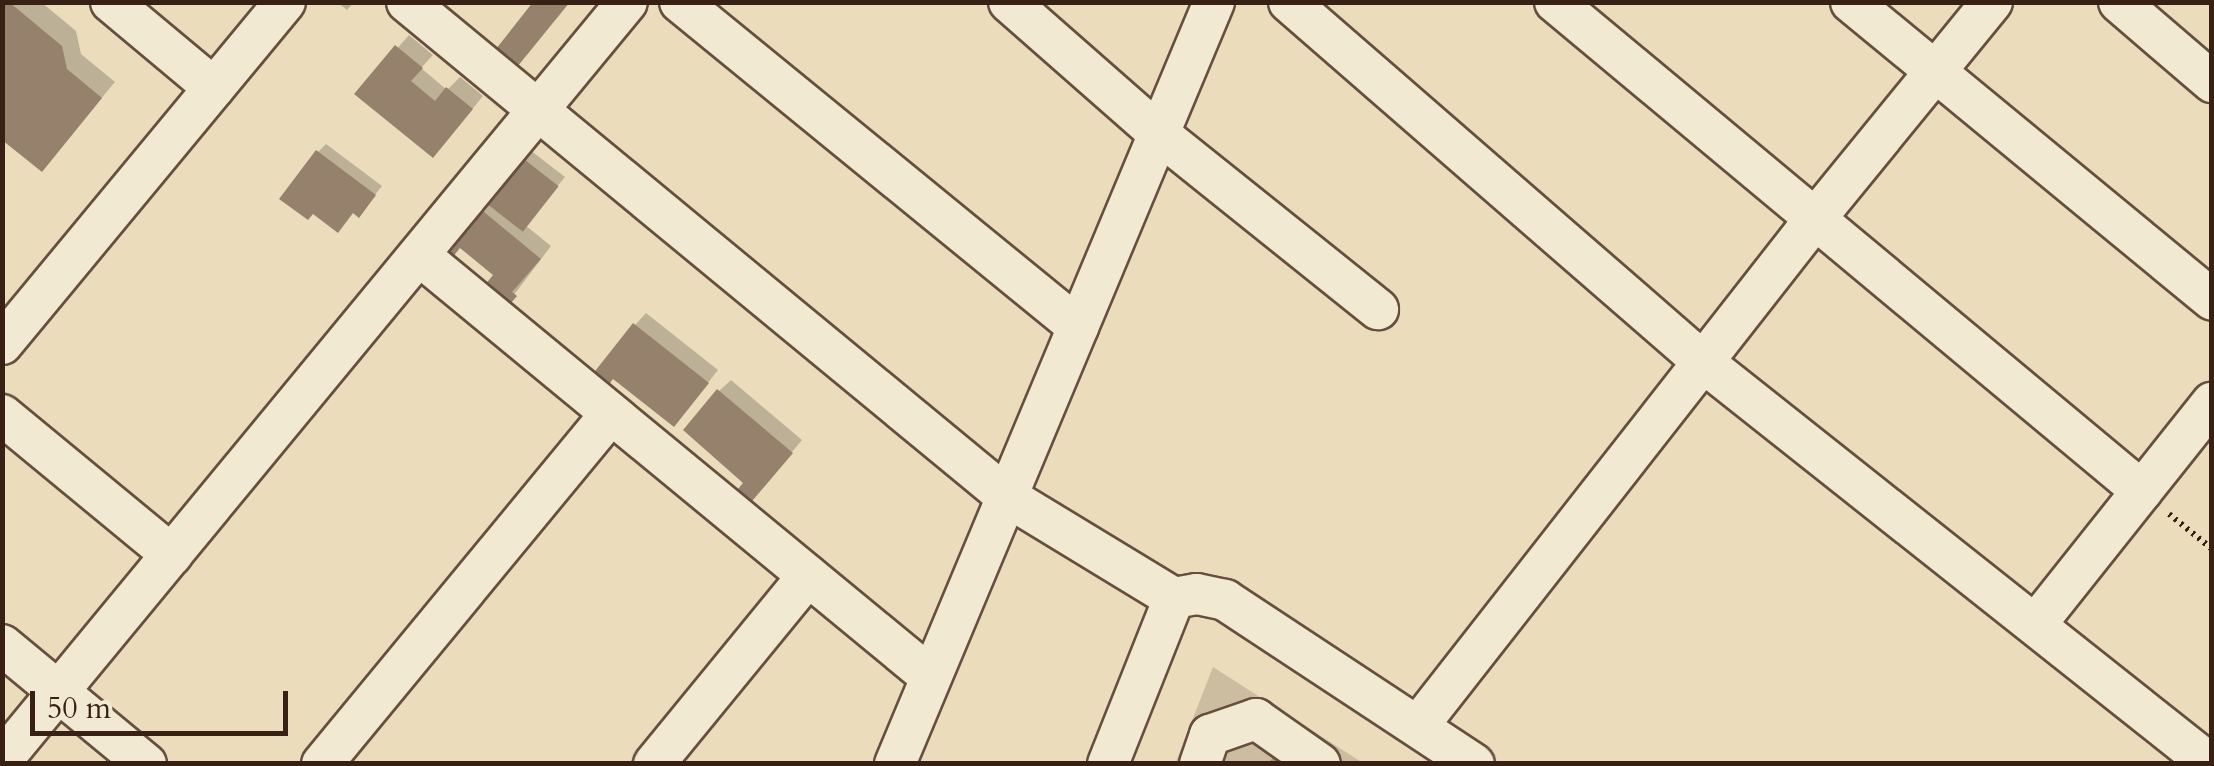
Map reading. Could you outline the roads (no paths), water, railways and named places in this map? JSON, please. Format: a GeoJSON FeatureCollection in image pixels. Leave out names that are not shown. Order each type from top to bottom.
{"type":"FeatureCollection","features":[{"type":"Feature","properties":{"kind":"street"},"geometry":{"type":"LineString","coordinates":[[111,2],[214,88]]}},
{"type":"Feature","properties":{"kind":"street"},"geometry":{"type":"LineString","coordinates":[[2,344],[285,2]]}},
{"type":"Feature","properties":{"kind":"street"},"geometry":{"type":"LineString","coordinates":[[406,2],[1006,496],[1174,598],[1197,594],[1225,600],[1474,764]]}},
{"type":"Feature","properties":{"kind":"street"},"geometry":{"type":"LineString","coordinates":[[2,760],[627,2]]}},
{"type":"Feature","properties":{"kind":"street"},"geometry":{"type":"LineString","coordinates":[[680,2],[1078,327]]}},
{"type":"Feature","properties":{"kind":"street"},"geometry":{"type":"LineString","coordinates":[[1009,2],[1158,133],[1378,309]]}},
{"type":"Feature","properties":{"kind":"street"},"geometry":{"type":"LineString","coordinates":[[895,764],[1214,2]]}},
{"type":"Feature","properties":{"kind":"street"},"geometry":{"type":"LineString","coordinates":[[1289,2],[1703,362],[2210,764]]}},
{"type":"Feature","properties":{"kind":"street"},"geometry":{"type":"LineString","coordinates":[[1555,2],[2142,491]]}},
{"type":"Feature","properties":{"kind":"street"},"geometry":{"type":"LineString","coordinates":[[1851,2],[2212,300]]}},
{"type":"Feature","properties":{"kind":"street"},"geometry":{"type":"LineString","coordinates":[[1418,726],[1815,219],[1992,2]]}},
{"type":"Feature","properties":{"kind":"street"},"geometry":{"type":"LineString","coordinates":[[2119,2],[2212,82]]}},
{"type":"Feature","properties":{"kind":"street"},"geometry":{"type":"LineString","coordinates":[[418,255],[931,677]]}},
{"type":"Feature","properties":{"kind":"street"},"geometry":{"type":"LineString","coordinates":[[2036,624],[2212,403]]}},
{"type":"Feature","properties":{"kind":"street"},"geometry":{"type":"LineString","coordinates":[[322,764],[611,414]]}},
{"type":"Feature","properties":{"kind":"street"},"geometry":{"type":"LineString","coordinates":[[2,415],[172,554]]}},
{"type":"Feature","properties":{"kind":"street"},"geometry":{"type":"LineString","coordinates":[[654,764],[808,576]]}},
{"type":"Feature","properties":{"kind":"street"},"geometry":{"type":"LineString","coordinates":[[1108,764],[1174,598]]}},
{"type":"Feature","properties":{"kind":"street"},"geometry":{"type":"LineString","coordinates":[[2,645],[146,764]]}},
{"type":"Feature","properties":{"kind":"street"},"geometry":{"type":"LineString","coordinates":[[1200,764],[1210,735],[1256,720],[1320,764]]}}]}
